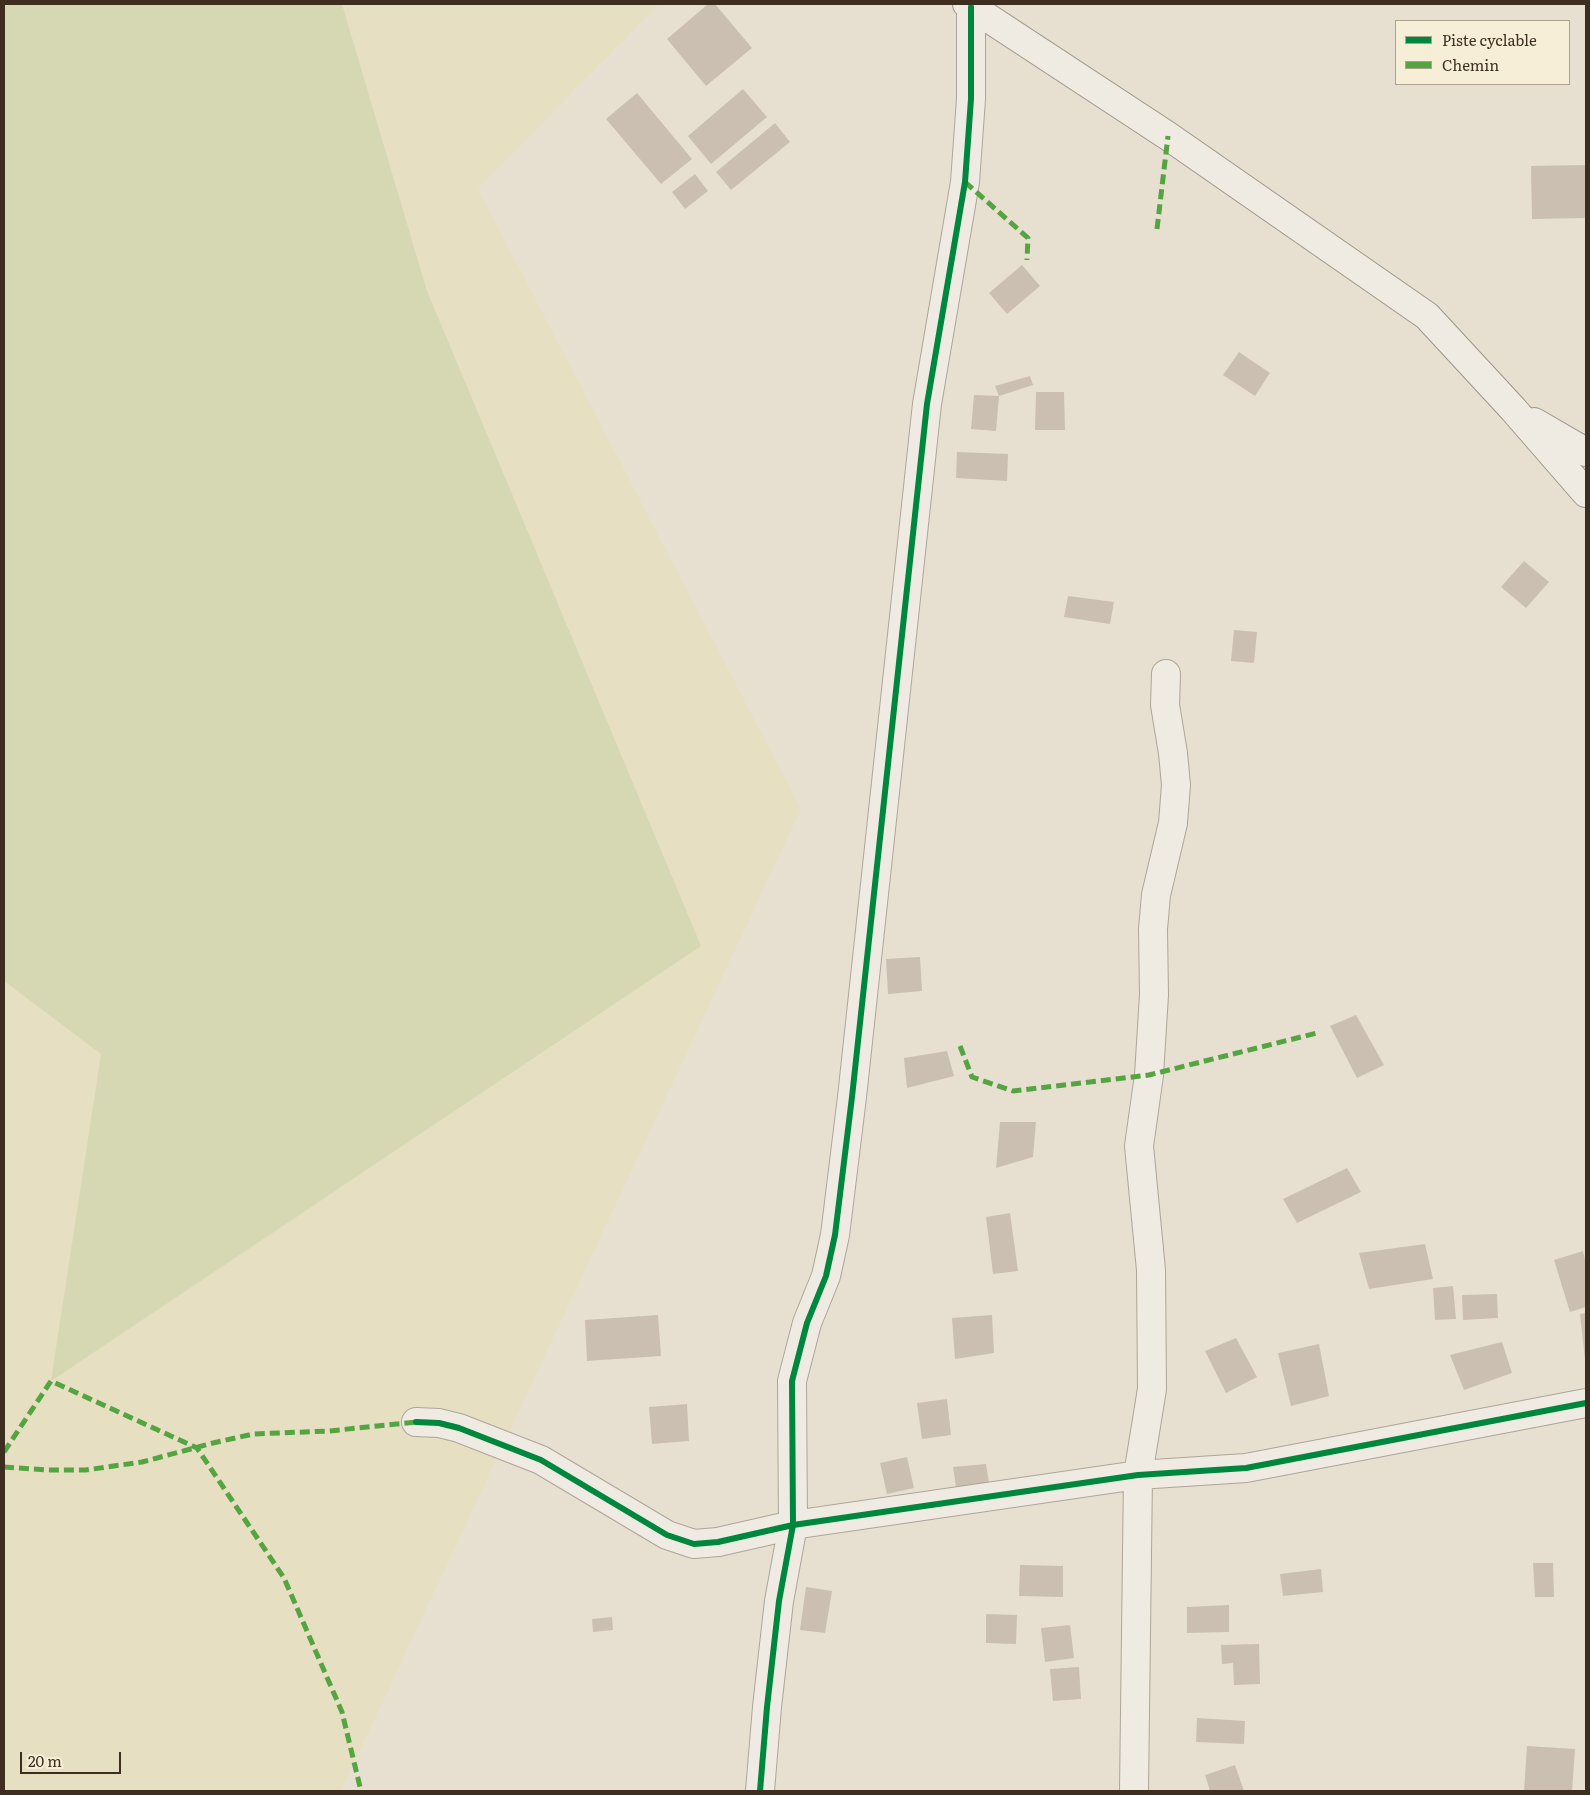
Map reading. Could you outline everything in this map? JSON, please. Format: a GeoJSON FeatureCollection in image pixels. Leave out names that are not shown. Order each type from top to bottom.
{"type":"FeatureCollection","features":[{"type":"Feature","properties":{"kind":"street"},"geometry":{"type":"LineString","coordinates":[[969,5],[1168,136],[1427,316],[1586,493]]}},
{"type":"Feature","properties":{"kind":"street"},"geometry":{"type":"LineString","coordinates":[[760,1791],[779,1600],[793,1525],[792,1381],[807,1323],[826,1276],[835,1235],[853,1088],[927,404],[965,182],[971,99],[969,5]]}},
{"type":"Feature","properties":{"kind":"street"},"geometry":{"type":"LineString","coordinates":[[1513,410],[1586,452]]}},
{"type":"Feature","properties":{"kind":"street"},"geometry":{"type":"LineString","coordinates":[[1134,1791],[1138,1476],[1152,1389],[1150,1270],[1139,1146],[1149,1075],[1154,994],[1153,929],[1156,895],[1173,823],[1176,785],[1174,753],[1165,705],[1166,674]]}},
{"type":"Feature","properties":{"kind":"street"},"geometry":{"type":"LineString","coordinates":[[416,1422],[439,1423],[459,1428],[541,1460],[667,1535],[694,1544],[718,1542],[793,1525],[1138,1476],[1246,1468],[1586,1402]]}},
{"type":"Feature","properties":{"kind":"shaded area"},"geometry":{"type":"Polygon","coordinates":[[[342,4],[659,4],[478,189],[801,809],[341,1791],[4,1791],[4,981],[101,1054],[52,1381],[427,291],[342,4]]]}},
{"type":"Feature","properties":{"kind":"green space"},"geometry":{"type":"Polygon","coordinates":[[[4,4],[342,4],[427,291],[701,946],[51,1381],[101,1054],[4,981],[4,4]]]}},
{"type":"Feature","properties":{"kind":"building"},"geometry":{"type":"Polygon","coordinates":[[[708,4],[715,4],[752,48],[706,86],[667,39],[708,4]]]}},
{"type":"Feature","properties":{"kind":"building"},"geometry":{"type":"Polygon","coordinates":[[[743,89],[767,117],[711,164],[688,136],[743,89]]]}},
{"type":"Feature","properties":{"kind":"building"},"geometry":{"type":"Polygon","coordinates":[[[637,93],[692,159],[661,184],[606,119],[637,93]]]}},
{"type":"Feature","properties":{"kind":"building"},"geometry":{"type":"Polygon","coordinates":[[[775,123],[790,142],[731,190],[716,172],[775,123]]]}},
{"type":"Feature","properties":{"kind":"building"},"geometry":{"type":"Polygon","coordinates":[[[1586,165],[1586,218],[1532,219],[1531,166],[1586,165]]]}},
{"type":"Feature","properties":{"kind":"building"},"geometry":{"type":"Polygon","coordinates":[[[695,174],[708,191],[685,209],[672,192],[695,174]]]}},
{"type":"Feature","properties":{"kind":"building"},"geometry":{"type":"Polygon","coordinates":[[[1022,265],[1040,286],[1007,314],[989,293],[1022,265]]]}},
{"type":"Feature","properties":{"kind":"building"},"geometry":{"type":"Polygon","coordinates":[[[1239,352],[1270,373],[1255,396],[1223,375],[1239,352]]]}},
{"type":"Feature","properties":{"kind":"building"},"geometry":{"type":"Polygon","coordinates":[[[1030,376],[1033,385],[999,396],[995,386],[1030,376]]]}},
{"type":"Feature","properties":{"kind":"building"},"geometry":{"type":"Polygon","coordinates":[[[1036,392],[1064,392],[1065,430],[1035,430],[1036,392]]]}},
{"type":"Feature","properties":{"kind":"building"},"geometry":{"type":"Polygon","coordinates":[[[974,395],[999,396],[996,431],[971,429],[974,395]]]}},
{"type":"Feature","properties":{"kind":"building"},"geometry":{"type":"Polygon","coordinates":[[[957,452],[1008,454],[1007,481],[956,478],[957,452]]]}},
{"type":"Feature","properties":{"kind":"building"},"geometry":{"type":"Polygon","coordinates":[[[1524,561],[1549,582],[1526,608],[1501,587],[1524,561]]]}},
{"type":"Feature","properties":{"kind":"building"},"geometry":{"type":"Polygon","coordinates":[[[1068,596],[1114,602],[1110,624],[1064,617],[1068,596]]]}},
{"type":"Feature","properties":{"kind":"building"},"geometry":{"type":"Polygon","coordinates":[[[1234,630],[1257,632],[1254,663],[1231,661],[1234,630]]]}},
{"type":"Feature","properties":{"kind":"building"},"geometry":{"type":"Polygon","coordinates":[[[920,957],[922,991],[888,994],[886,959],[920,957]]]}},
{"type":"Feature","properties":{"kind":"building"},"geometry":{"type":"Polygon","coordinates":[[[1356,1015],[1384,1065],[1357,1078],[1330,1026],[1356,1015]]]}},
{"type":"Feature","properties":{"kind":"building"},"geometry":{"type":"Polygon","coordinates":[[[947,1051],[954,1076],[907,1088],[904,1058],[947,1051]]]}},
{"type":"Feature","properties":{"kind":"building"},"geometry":{"type":"Polygon","coordinates":[[[1000,1122],[1036,1122],[1033,1157],[996,1168],[1000,1122]]]}},
{"type":"Feature","properties":{"kind":"building"},"geometry":{"type":"Polygon","coordinates":[[[1347,1168],[1361,1192],[1297,1223],[1283,1199],[1347,1168]]]}},
{"type":"Feature","properties":{"kind":"building"},"geometry":{"type":"Polygon","coordinates":[[[1010,1213],[1018,1271],[993,1274],[986,1217],[1010,1213]]]}},
{"type":"Feature","properties":{"kind":"building"},"geometry":{"type":"Polygon","coordinates":[[[1425,1244],[1433,1279],[1369,1289],[1359,1253],[1425,1244]]]}},
{"type":"Feature","properties":{"kind":"building"},"geometry":{"type":"Polygon","coordinates":[[[1583,1251],[1586,1264],[1586,1307],[1570,1312],[1554,1260],[1583,1251]]]}},
{"type":"Feature","properties":{"kind":"building"},"geometry":{"type":"Polygon","coordinates":[[[1453,1286],[1456,1319],[1435,1320],[1433,1288],[1453,1286]]]}},
{"type":"Feature","properties":{"kind":"building"},"geometry":{"type":"Polygon","coordinates":[[[1497,1294],[1498,1318],[1463,1320],[1462,1295],[1497,1294]]]}},
{"type":"Feature","properties":{"kind":"building"},"geometry":{"type":"Polygon","coordinates":[[[1586,1313],[1586,1360],[1585,1360],[1580,1314],[1586,1313]]]}},
{"type":"Feature","properties":{"kind":"building"},"geometry":{"type":"Polygon","coordinates":[[[658,1315],[661,1356],[587,1361],[585,1320],[658,1315]]]}},
{"type":"Feature","properties":{"kind":"building"},"geometry":{"type":"Polygon","coordinates":[[[992,1315],[994,1353],[955,1359],[952,1318],[992,1315]]]}},
{"type":"Feature","properties":{"kind":"building"},"geometry":{"type":"Polygon","coordinates":[[[1236,1338],[1257,1377],[1226,1393],[1205,1351],[1236,1338]]]}},
{"type":"Feature","properties":{"kind":"building"},"geometry":{"type":"Polygon","coordinates":[[[1502,1342],[1512,1373],[1464,1390],[1450,1355],[1502,1342]]]}},
{"type":"Feature","properties":{"kind":"building"},"geometry":{"type":"Polygon","coordinates":[[[1319,1344],[1329,1396],[1291,1406],[1278,1353],[1319,1344]]]}},
{"type":"Feature","properties":{"kind":"building"},"geometry":{"type":"Polygon","coordinates":[[[947,1399],[951,1435],[922,1439],[917,1403],[947,1399]]]}},
{"type":"Feature","properties":{"kind":"building"},"geometry":{"type":"Polygon","coordinates":[[[687,1404],[689,1441],[652,1444],[649,1407],[687,1404]]]}},
{"type":"Feature","properties":{"kind":"building"},"geometry":{"type":"Polygon","coordinates":[[[907,1457],[914,1488],[887,1494],[880,1463],[907,1457]]]}},
{"type":"Feature","properties":{"kind":"building"},"geometry":{"type":"Polygon","coordinates":[[[986,1464],[989,1483],[956,1487],[953,1467],[986,1464]]]}},
{"type":"Feature","properties":{"kind":"building"},"geometry":{"type":"Polygon","coordinates":[[[1533,1563],[1553,1563],[1554,1597],[1535,1597],[1533,1563]]]}},
{"type":"Feature","properties":{"kind":"building"},"geometry":{"type":"Polygon","coordinates":[[[1020,1565],[1063,1566],[1063,1597],[1019,1596],[1020,1565]]]}},
{"type":"Feature","properties":{"kind":"building"},"geometry":{"type":"Polygon","coordinates":[[[1321,1569],[1323,1592],[1283,1596],[1280,1574],[1321,1569]]]}},
{"type":"Feature","properties":{"kind":"building"},"geometry":{"type":"Polygon","coordinates":[[[806,1587],[832,1591],[825,1633],[800,1630],[806,1587]]]}},
{"type":"Feature","properties":{"kind":"building"},"geometry":{"type":"Polygon","coordinates":[[[1229,1605],[1229,1632],[1187,1633],[1187,1607],[1229,1605]]]}},
{"type":"Feature","properties":{"kind":"building"},"geometry":{"type":"Polygon","coordinates":[[[986,1614],[1017,1615],[1016,1644],[986,1643],[986,1614]]]}},
{"type":"Feature","properties":{"kind":"building"},"geometry":{"type":"Polygon","coordinates":[[[612,1617],[613,1630],[593,1632],[592,1619],[612,1617]]]}},
{"type":"Feature","properties":{"kind":"building"},"geometry":{"type":"Polygon","coordinates":[[[1070,1625],[1074,1658],[1045,1662],[1041,1628],[1070,1625]]]}},
{"type":"Feature","properties":{"kind":"building"},"geometry":{"type":"Polygon","coordinates":[[[1259,1644],[1260,1684],[1234,1685],[1233,1663],[1222,1664],[1221,1645],[1259,1644]]]}},
{"type":"Feature","properties":{"kind":"building"},"geometry":{"type":"Polygon","coordinates":[[[1079,1667],[1081,1699],[1053,1701],[1050,1669],[1079,1667]]]}},
{"type":"Feature","properties":{"kind":"building"},"geometry":{"type":"Polygon","coordinates":[[[1197,1718],[1245,1721],[1244,1744],[1196,1742],[1197,1718]]]}},
{"type":"Feature","properties":{"kind":"building"},"geometry":{"type":"Polygon","coordinates":[[[1527,1746],[1575,1749],[1572,1791],[1524,1791],[1527,1746]]]}},
{"type":"Feature","properties":{"kind":"building"},"geometry":{"type":"Polygon","coordinates":[[[1235,1765],[1244,1791],[1210,1791],[1205,1775],[1235,1765]]]}},
{"type":"Feature","properties":{"kind":"marked path"},"geometry":{"type":"LineString","coordinates":[[1157,229],[1168,136]]}},
{"type":"Feature","properties":{"kind":"marked path"},"geometry":{"type":"LineString","coordinates":[[965,182],[1028,238],[1027,260]]}},
{"type":"Feature","properties":{"kind":"marked path"},"geometry":{"type":"LineString","coordinates":[[960,1046],[972,1077],[1013,1091],[1149,1075],[1317,1033]]}},
{"type":"Feature","properties":{"kind":"marked path"},"geometry":{"type":"LineString","coordinates":[[4,1452],[51,1381],[197,1448],[284,1578],[342,1712],[361,1791]]}},
{"type":"Feature","properties":{"kind":"marked path"},"geometry":{"type":"LineString","coordinates":[[4,1467],[86,1470],[142,1462],[253,1434],[329,1431],[416,1422]]}},
{"type":"Feature","properties":{"kind":"cycle path"},"geometry":{"type":"LineString","coordinates":[[760,1791],[779,1601],[793,1525],[792,1381],[807,1323],[826,1276],[835,1235],[852,1097],[927,404],[965,182],[971,99],[971,7]]}},
{"type":"Feature","properties":{"kind":"cycle path"},"geometry":{"type":"LineString","coordinates":[[416,1422],[439,1423],[459,1428],[541,1460],[667,1535],[694,1544],[718,1542],[793,1525],[1138,1475],[1246,1468],[1586,1403]]}}]}
